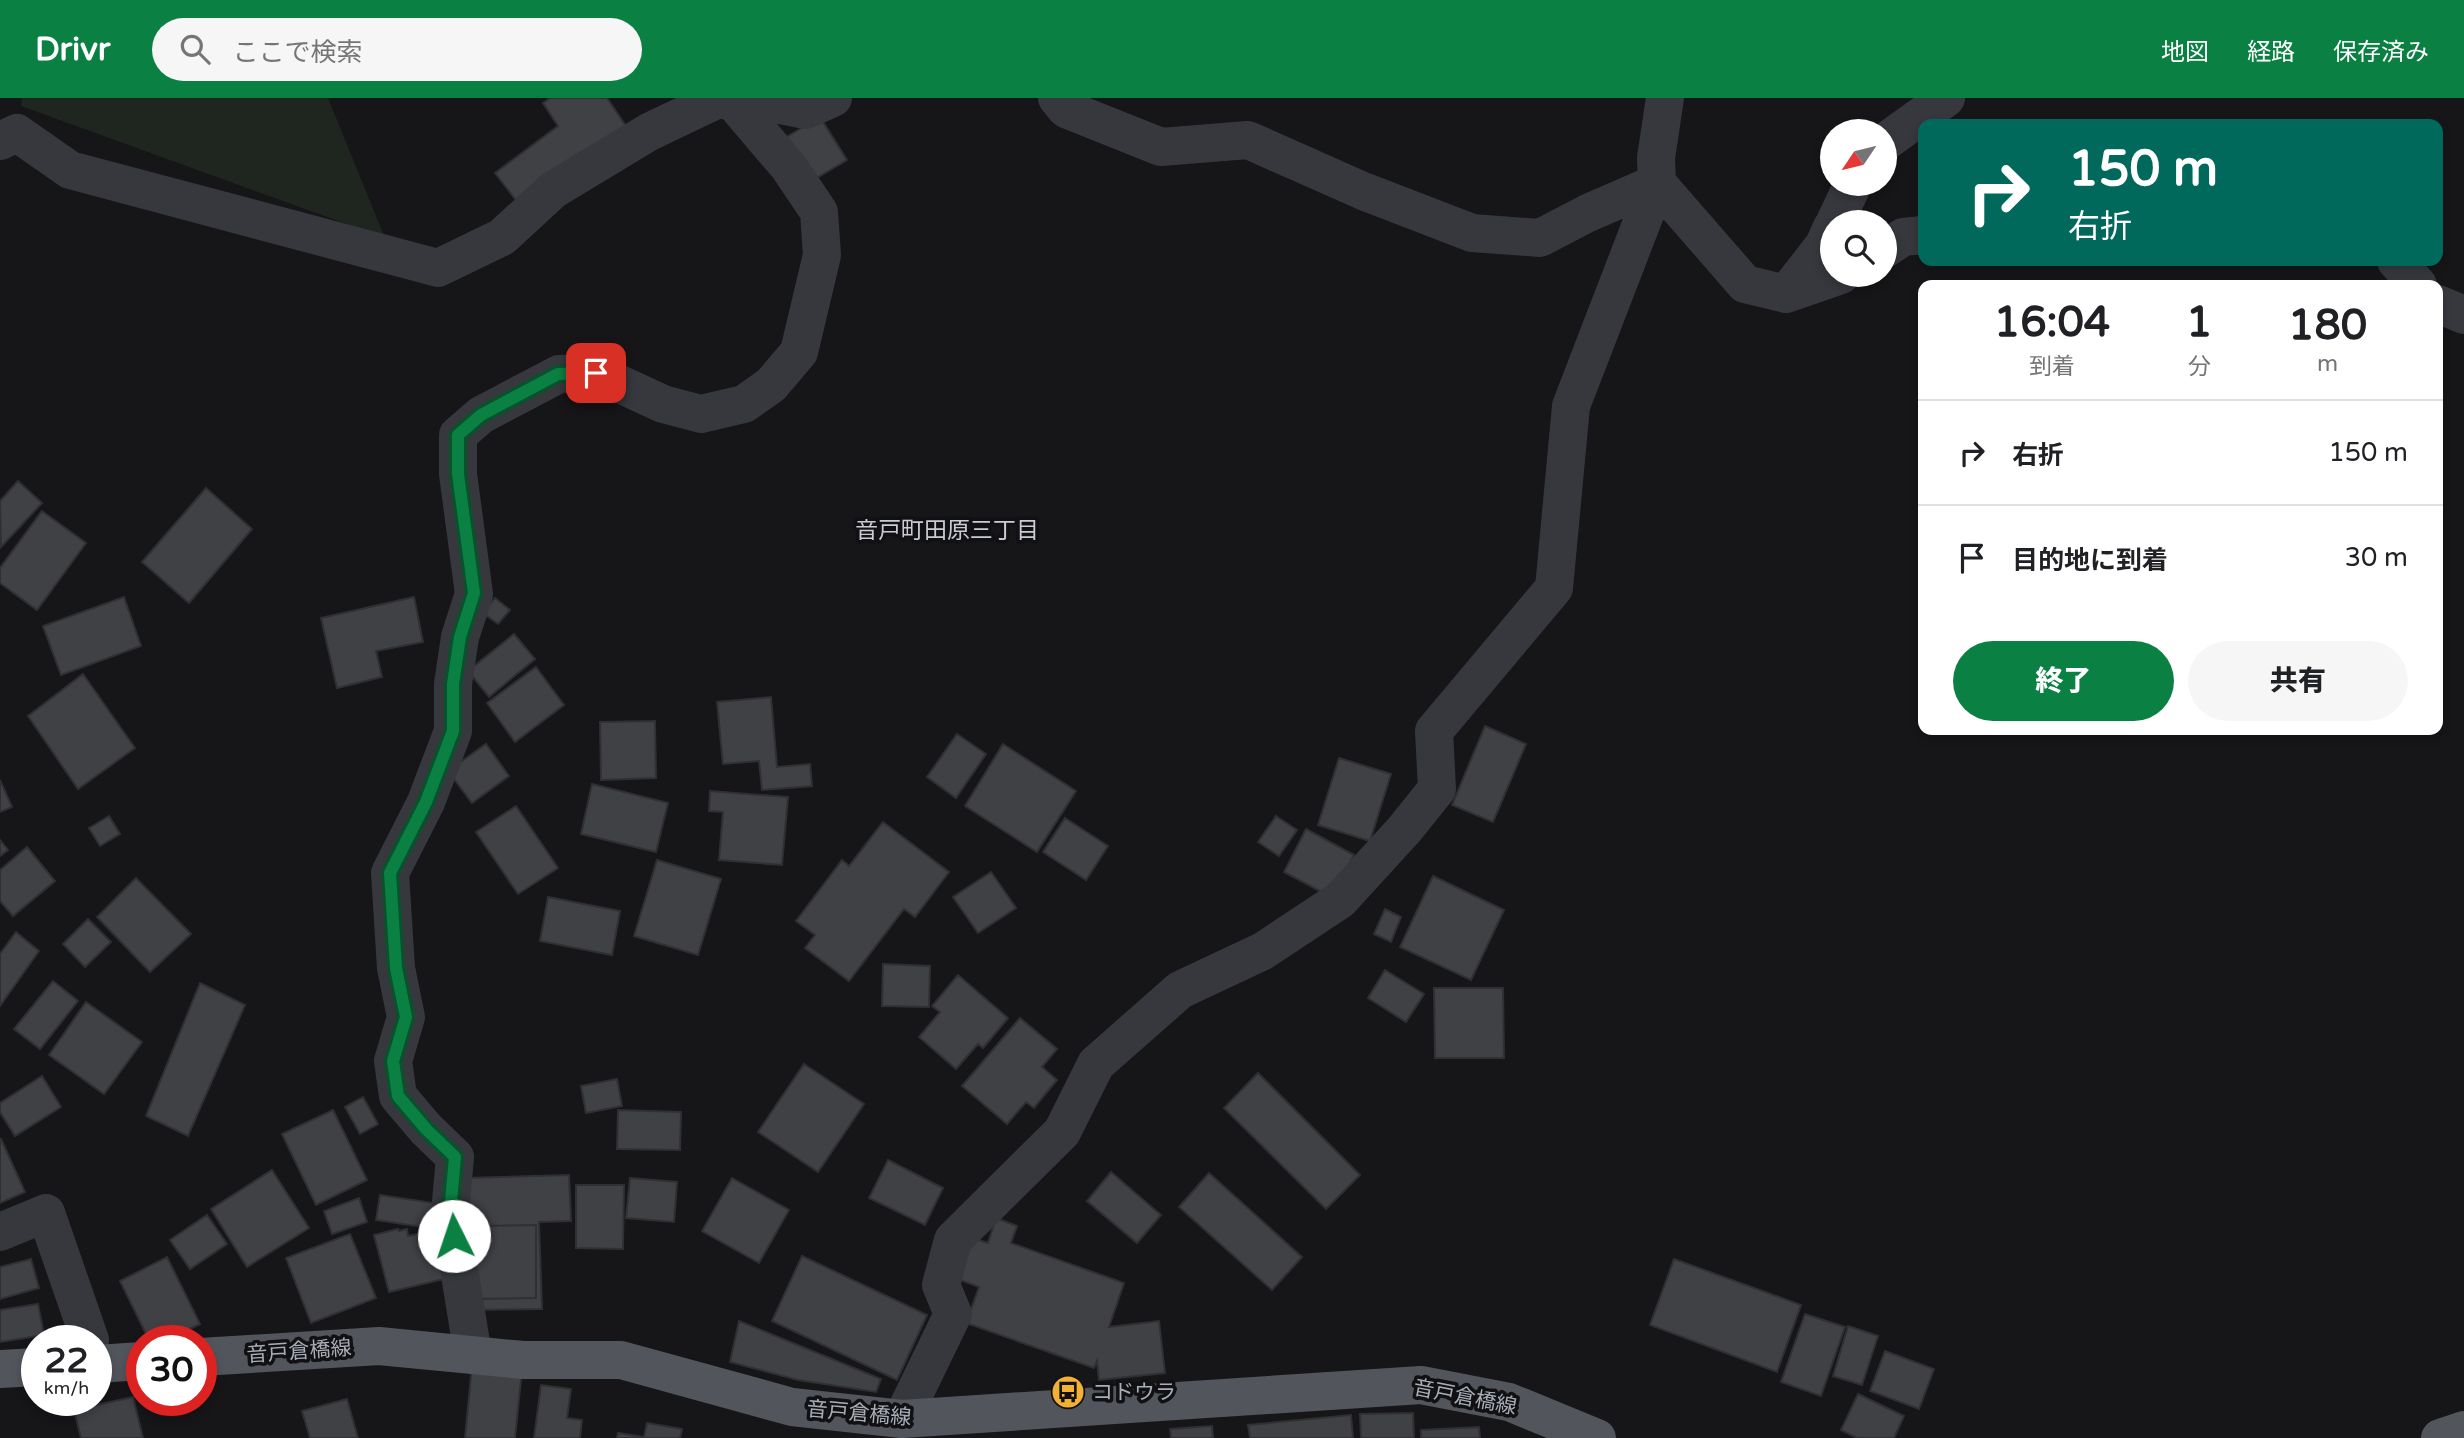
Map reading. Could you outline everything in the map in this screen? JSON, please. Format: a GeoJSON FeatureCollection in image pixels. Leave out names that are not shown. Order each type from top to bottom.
{"type":"FeatureCollection","features":[{"type":"Feature","properties":{"kind":"main road","name":"音戸倉橋線"},"geometry":{"type":"LineString","coordinates":[[217,1356],[379,1346],[523,1360],[621,1360],[792,1407],[902,1419],[1421,1385],[1509,1402],[1597,1438]]}},
{"type":"Feature","properties":{"kind":"main road"},"geometry":{"type":"LineString","coordinates":[[0,1369],[21,1368]]}},
{"type":"Feature","properties":{"kind":"main road"},"geometry":{"type":"LineString","coordinates":[[2440,1438],[2464,1430]]}},
{"type":"Feature","properties":{"kind":"street"},"geometry":{"type":"LineString","coordinates":[[0,141],[17,133],[70,170],[438,268],[502,237],[553,190],[649,132],[720,98]]}},
{"type":"Feature","properties":{"kind":"street"},"geometry":{"type":"LineString","coordinates":[[473,1355],[450,1213],[455,1157],[398,1096],[393,1061],[406,1017],[396,968],[390,873],[426,802],[453,731],[453,684],[460,637],[474,593],[458,474],[458,435],[481,415],[558,374],[596,373],[663,404],[701,414],[744,404],[771,385],[799,352],[822,256],[819,212],[788,166],[730,98]]}},
{"type":"Feature","properties":{"kind":"street"},"geometry":{"type":"LineString","coordinates":[[746,98],[806,110],[833,98]]}},
{"type":"Feature","properties":{"kind":"street"},"geometry":{"type":"LineString","coordinates":[[1058,98],[1066,109],[1161,147],[1248,140],[1363,191],[1472,233],[1539,238],[1657,183]]}},
{"type":"Feature","properties":{"kind":"street"},"geometry":{"type":"LineString","coordinates":[[902,1419],[953,1314],[941,1285],[953,1240],[1062,1132],[1096,1064],[1181,990],[1264,951],[1339,900],[1404,830],[1437,789],[1434,731],[1554,588],[1571,406],[1657,183],[1656,158],[1665,98]]}},
{"type":"Feature","properties":{"kind":"street"},"geometry":{"type":"LineString","coordinates":[[1897,133],[1945,98]]}},
{"type":"Feature","properties":{"kind":"street"},"geometry":{"type":"LineString","coordinates":[[1657,183],[1745,284],[1786,294],[1820,282]]}},
{"type":"Feature","properties":{"kind":"street"},"geometry":{"type":"LineString","coordinates":[[1897,241],[1903,237],[1918,236]]}},
{"type":"Feature","properties":{"kind":"street"},"geometry":{"type":"LineString","coordinates":[[1786,294],[1820,251]]}},
{"type":"Feature","properties":{"kind":"street"},"geometry":{"type":"LineString","coordinates":[[2401,266],[2413,280]]}},
{"type":"Feature","properties":{"kind":"street"},"geometry":{"type":"LineString","coordinates":[[2443,305],[2464,315]]}},
{"type":"Feature","properties":{"kind":"street"},"geometry":{"type":"LineString","coordinates":[[0,1232],[46,1213],[84,1325]]}},
{"type":"Feature","properties":{"kind":"shaded area"},"geometry":{"type":"Polygon","coordinates":[[[22,98],[328,98],[385,238],[21,106],[22,98]]]}},
{"type":"Feature","properties":{"kind":"building"},"geometry":{"type":"Polygon","coordinates":[[[550,98],[607,98],[626,126],[519,204],[495,173],[558,126],[543,103],[550,98]]]}},
{"type":"Feature","properties":{"kind":"building"},"geometry":{"type":"Polygon","coordinates":[[[820,117],[847,160],[808,183],[783,139],[820,117]]]}},
{"type":"Feature","properties":{"kind":"building"},"geometry":{"type":"Polygon","coordinates":[[[18,481],[42,503],[1,547],[0,501],[18,481]]]}},
{"type":"Feature","properties":{"kind":"building"},"geometry":{"type":"Polygon","coordinates":[[[206,488],[252,529],[189,603],[142,562],[206,488]]]}},
{"type":"Feature","properties":{"kind":"building"},"geometry":{"type":"Polygon","coordinates":[[[42,511],[86,543],[37,610],[0,583],[0,568],[42,511]]]}},
{"type":"Feature","properties":{"kind":"building"},"geometry":{"type":"Polygon","coordinates":[[[124,597],[141,646],[61,675],[43,626],[124,597]]]}},
{"type":"Feature","properties":{"kind":"building"},"geometry":{"type":"Polygon","coordinates":[[[414,597],[423,642],[376,651],[382,677],[337,688],[321,618],[414,597]]]}},
{"type":"Feature","properties":{"kind":"building"},"geometry":{"type":"Polygon","coordinates":[[[495,598],[510,610],[498,624],[483,613],[495,598]]]}},
{"type":"Feature","properties":{"kind":"building"},"geometry":{"type":"Polygon","coordinates":[[[514,634],[535,659],[489,697],[468,671],[514,634]]]}},
{"type":"Feature","properties":{"kind":"building"},"geometry":{"type":"Polygon","coordinates":[[[536,667],[564,705],[515,742],[487,703],[536,667]]]}},
{"type":"Feature","properties":{"kind":"building"},"geometry":{"type":"Polygon","coordinates":[[[83,674],[135,748],[78,789],[28,716],[83,674]]]}},
{"type":"Feature","properties":{"kind":"building"},"geometry":{"type":"Polygon","coordinates":[[[771,697],[777,767],[810,764],[812,786],[762,790],[759,761],[723,764],[717,702],[771,697]]]}},
{"type":"Feature","properties":{"kind":"building"},"geometry":{"type":"Polygon","coordinates":[[[655,721],[656,778],[601,780],[600,722],[655,721]]]}},
{"type":"Feature","properties":{"kind":"building"},"geometry":{"type":"Polygon","coordinates":[[[1485,726],[1526,744],[1493,822],[1452,805],[1485,726]]]}},
{"type":"Feature","properties":{"kind":"building"},"geometry":{"type":"Polygon","coordinates":[[[957,734],[986,754],[956,798],[927,777],[957,734]]]}},
{"type":"Feature","properties":{"kind":"building"},"geometry":{"type":"Polygon","coordinates":[[[486,744],[509,776],[472,803],[448,771],[486,744]]]}},
{"type":"Feature","properties":{"kind":"building"},"geometry":{"type":"Polygon","coordinates":[[[1003,744],[1076,791],[1037,852],[965,806],[1003,744]]]}},
{"type":"Feature","properties":{"kind":"building"},"geometry":{"type":"Polygon","coordinates":[[[1339,758],[1391,774],[1370,841],[1318,825],[1339,758]]]}},
{"type":"Feature","properties":{"kind":"building"},"geometry":{"type":"Polygon","coordinates":[[[0,780],[12,807],[0,812],[0,780]]]}},
{"type":"Feature","properties":{"kind":"building"},"geometry":{"type":"Polygon","coordinates":[[[592,784],[668,803],[656,852],[581,834],[592,784]]]}},
{"type":"Feature","properties":{"kind":"building"},"geometry":{"type":"Polygon","coordinates":[[[710,791],[788,797],[782,865],[719,860],[723,812],[709,811],[710,791]]]}},
{"type":"Feature","properties":{"kind":"building"},"geometry":{"type":"Polygon","coordinates":[[[516,806],[558,868],[518,894],[476,832],[516,806]]]}},
{"type":"Feature","properties":{"kind":"building"},"geometry":{"type":"Polygon","coordinates":[[[109,816],[120,834],[100,846],[89,828],[109,816]]]}},
{"type":"Feature","properties":{"kind":"building"},"geometry":{"type":"Polygon","coordinates":[[[1276,816],[1297,830],[1279,856],[1258,842],[1276,816]]]}},
{"type":"Feature","properties":{"kind":"building"},"geometry":{"type":"Polygon","coordinates":[[[1065,818],[1108,846],[1086,880],[1043,852],[1065,818]]]}},
{"type":"Feature","properties":{"kind":"building"},"geometry":{"type":"Polygon","coordinates":[[[883,822],[949,872],[915,917],[904,909],[849,981],[805,948],[815,935],[796,921],[842,860],[849,866],[883,822]]]}},
{"type":"Feature","properties":{"kind":"building"},"geometry":{"type":"Polygon","coordinates":[[[1306,829],[1354,855],[1331,897],[1284,872],[1306,829]]]}},
{"type":"Feature","properties":{"kind":"building"},"geometry":{"type":"Polygon","coordinates":[[[0,840],[8,850],[0,856],[0,840]]]}},
{"type":"Feature","properties":{"kind":"building"},"geometry":{"type":"Polygon","coordinates":[[[27,847],[55,881],[13,916],[0,901],[0,870],[27,847]]]}},
{"type":"Feature","properties":{"kind":"building"},"geometry":{"type":"Polygon","coordinates":[[[657,860],[721,879],[698,955],[634,936],[657,860]]]}},
{"type":"Feature","properties":{"kind":"building"},"geometry":{"type":"Polygon","coordinates":[[[991,872],[1016,908],[978,933],[953,897],[991,872]]]}},
{"type":"Feature","properties":{"kind":"building"},"geometry":{"type":"Polygon","coordinates":[[[1433,876],[1504,910],[1471,980],[1400,947],[1433,876]]]}},
{"type":"Feature","properties":{"kind":"building"},"geometry":{"type":"Polygon","coordinates":[[[136,878],[191,934],[150,972],[97,917],[136,878]]]}},
{"type":"Feature","properties":{"kind":"building"},"geometry":{"type":"Polygon","coordinates":[[[548,897],[620,911],[612,955],[540,941],[548,897]]]}},
{"type":"Feature","properties":{"kind":"building"},"geometry":{"type":"Polygon","coordinates":[[[1385,909],[1401,917],[1391,942],[1374,934],[1385,909]]]}},
{"type":"Feature","properties":{"kind":"building"},"geometry":{"type":"Polygon","coordinates":[[[88,919],[111,942],[85,967],[63,944],[88,919]]]}},
{"type":"Feature","properties":{"kind":"building"},"geometry":{"type":"Polygon","coordinates":[[[16,932],[39,951],[0,1006],[0,954],[16,932]]]}},
{"type":"Feature","properties":{"kind":"building"},"geometry":{"type":"Polygon","coordinates":[[[883,964],[930,966],[929,1007],[882,1006],[883,964]]]}},
{"type":"Feature","properties":{"kind":"building"},"geometry":{"type":"Polygon","coordinates":[[[1385,970],[1424,994],[1406,1022],[1368,998],[1385,970]]]}},
{"type":"Feature","properties":{"kind":"building"},"geometry":{"type":"Polygon","coordinates":[[[958,975],[1008,1018],[983,1048],[978,1044],[956,1069],[919,1037],[940,1012],[932,1006],[958,975]]]}},
{"type":"Feature","properties":{"kind":"building"},"geometry":{"type":"Polygon","coordinates":[[[53,981],[78,1001],[40,1049],[14,1029],[53,981]]]}},
{"type":"Feature","properties":{"kind":"building"},"geometry":{"type":"Polygon","coordinates":[[[200,983],[245,1005],[188,1136],[146,1116],[200,983]]]}},
{"type":"Feature","properties":{"kind":"building"},"geometry":{"type":"Polygon","coordinates":[[[1434,988],[1503,988],[1504,1058],[1435,1058],[1434,988]]]}},
{"type":"Feature","properties":{"kind":"building"},"geometry":{"type":"Polygon","coordinates":[[[86,1002],[142,1042],[104,1094],[49,1055],[86,1002]]]}},
{"type":"Feature","properties":{"kind":"building"},"geometry":{"type":"Polygon","coordinates":[[[1020,1018],[1057,1049],[1042,1067],[1057,1080],[1034,1108],[1026,1102],[1007,1124],[962,1086],[1020,1018]]]}},
{"type":"Feature","properties":{"kind":"building"},"geometry":{"type":"Polygon","coordinates":[[[804,1064],[864,1104],[818,1172],[758,1132],[804,1064]]]}},
{"type":"Feature","properties":{"kind":"building"},"geometry":{"type":"Polygon","coordinates":[[[1258,1073],[1360,1175],[1326,1209],[1224,1108],[1258,1073]]]}},
{"type":"Feature","properties":{"kind":"building"},"geometry":{"type":"Polygon","coordinates":[[[42,1076],[61,1107],[15,1136],[0,1112],[0,1103],[42,1076]]]}},
{"type":"Feature","properties":{"kind":"building"},"geometry":{"type":"Polygon","coordinates":[[[617,1079],[622,1106],[586,1113],[581,1086],[617,1079]]]}},
{"type":"Feature","properties":{"kind":"building"},"geometry":{"type":"Polygon","coordinates":[[[363,1097],[378,1124],[360,1134],[345,1107],[363,1097]]]}},
{"type":"Feature","properties":{"kind":"building"},"geometry":{"type":"Polygon","coordinates":[[[333,1110],[367,1180],[316,1205],[282,1134],[333,1110]]]}},
{"type":"Feature","properties":{"kind":"building"},"geometry":{"type":"Polygon","coordinates":[[[618,1110],[681,1112],[680,1150],[617,1149],[618,1110]]]}},
{"type":"Feature","properties":{"kind":"building"},"geometry":{"type":"Polygon","coordinates":[[[0,1140],[25,1192],[0,1203],[0,1140]]]}},
{"type":"Feature","properties":{"kind":"building"},"geometry":{"type":"Polygon","coordinates":[[[888,1160],[943,1188],[925,1225],[869,1198],[888,1160]]]}},
{"type":"Feature","properties":{"kind":"building"},"geometry":{"type":"Polygon","coordinates":[[[272,1170],[309,1228],[247,1267],[211,1209],[272,1170]]]}},
{"type":"Feature","properties":{"kind":"building"},"geometry":{"type":"Polygon","coordinates":[[[1111,1172],[1161,1215],[1137,1243],[1087,1201],[1111,1172]]]}},
{"type":"Feature","properties":{"kind":"building"},"geometry":{"type":"Polygon","coordinates":[[[1209,1173],[1302,1257],[1272,1290],[1179,1207],[1209,1173]]]}},
{"type":"Feature","properties":{"kind":"building"},"geometry":{"type":"Polygon","coordinates":[[[569,1175],[571,1221],[539,1222],[542,1309],[468,1310],[464,1178],[569,1175]]]}},
{"type":"Feature","properties":{"kind":"building"},"geometry":{"type":"Polygon","coordinates":[[[630,1178],[677,1182],[674,1222],[626,1218],[630,1178]]]}},
{"type":"Feature","properties":{"kind":"building"},"geometry":{"type":"Polygon","coordinates":[[[732,1178],[789,1210],[759,1263],[702,1231],[732,1178]]]}},
{"type":"Feature","properties":{"kind":"building"},"geometry":{"type":"Polygon","coordinates":[[[576,1185],[624,1185],[623,1249],[576,1248],[576,1185]]]}},
{"type":"Feature","properties":{"kind":"building"},"geometry":{"type":"Polygon","coordinates":[[[380,1195],[440,1204],[437,1229],[376,1220],[380,1195]]]}},
{"type":"Feature","properties":{"kind":"building"},"geometry":{"type":"Polygon","coordinates":[[[359,1198],[367,1222],[332,1234],[324,1211],[359,1198]]]}},
{"type":"Feature","properties":{"kind":"building"},"geometry":{"type":"Polygon","coordinates":[[[207,1215],[227,1244],[190,1269],[170,1240],[207,1215]]]}},
{"type":"Feature","properties":{"kind":"building"},"geometry":{"type":"Polygon","coordinates":[[[996,1218],[1017,1226],[1011,1243],[1124,1283],[1109,1327],[1159,1321],[1165,1373],[1099,1380],[1097,1361],[1094,1368],[966,1323],[979,1287],[955,1278],[969,1237],[988,1243],[996,1218]]]}},
{"type":"Feature","properties":{"kind":"building"},"geometry":{"type":"Polygon","coordinates":[[[536,1225],[536,1298],[471,1299],[470,1226],[536,1225]]]}},
{"type":"Feature","properties":{"kind":"building"},"geometry":{"type":"Polygon","coordinates":[[[407,1229],[408,1236],[422,1233],[423,1238],[433,1236],[444,1279],[389,1292],[374,1235],[407,1229]]]}},
{"type":"Feature","properties":{"kind":"building"},"geometry":{"type":"Polygon","coordinates":[[[350,1234],[376,1298],[311,1323],[286,1258],[350,1234]]]}},
{"type":"Feature","properties":{"kind":"building"},"geometry":{"type":"Polygon","coordinates":[[[802,1256],[927,1315],[897,1380],[772,1321],[802,1256]]]}},
{"type":"Feature","properties":{"kind":"building"},"geometry":{"type":"Polygon","coordinates":[[[167,1257],[200,1324],[142,1325],[120,1281],[167,1257]]]}},
{"type":"Feature","properties":{"kind":"building"},"geometry":{"type":"Polygon","coordinates":[[[31,1259],[39,1288],[0,1299],[0,1267],[31,1259]]]}},
{"type":"Feature","properties":{"kind":"building"},"geometry":{"type":"Polygon","coordinates":[[[1674,1259],[1801,1305],[1777,1372],[1650,1325],[1674,1259]]]}},
{"type":"Feature","properties":{"kind":"building"},"geometry":{"type":"Polygon","coordinates":[[[38,1304],[42,1325],[21,1325],[21,1339],[0,1342],[0,1310],[38,1304]]]}},
{"type":"Feature","properties":{"kind":"building"},"geometry":{"type":"Polygon","coordinates":[[[1805,1314],[1845,1327],[1821,1396],[1781,1382],[1805,1314]]]}},
{"type":"Feature","properties":{"kind":"building"},"geometry":{"type":"Polygon","coordinates":[[[739,1321],[881,1379],[876,1392],[798,1380],[730,1362],[739,1321]]]}},
{"type":"Feature","properties":{"kind":"building"},"geometry":{"type":"Polygon","coordinates":[[[1848,1326],[1878,1336],[1862,1385],[1833,1376],[1848,1326]]]}},
{"type":"Feature","properties":{"kind":"building"},"geometry":{"type":"Polygon","coordinates":[[[1885,1351],[1934,1369],[1919,1409],[1870,1391],[1885,1351]]]}},
{"type":"Feature","properties":{"kind":"building"},"geometry":{"type":"Polygon","coordinates":[[[473,1355],[523,1360],[515,1438],[465,1438],[473,1355]]]}},
{"type":"Feature","properties":{"kind":"building"},"geometry":{"type":"Polygon","coordinates":[[[541,1385],[571,1389],[567,1418],[582,1420],[580,1438],[534,1438],[541,1385]]]}},
{"type":"Feature","properties":{"kind":"building"},"geometry":{"type":"Polygon","coordinates":[[[1858,1394],[1904,1416],[1894,1438],[1857,1438],[1841,1430],[1858,1394]]]}},
{"type":"Feature","properties":{"kind":"building"},"geometry":{"type":"Polygon","coordinates":[[[126,1399],[126,1416],[138,1416],[143,1438],[81,1438],[76,1416],[112,1416],[112,1402],[126,1399]]]}},
{"type":"Feature","properties":{"kind":"building"},"geometry":{"type":"Polygon","coordinates":[[[347,1399],[358,1438],[310,1438],[302,1411],[347,1399]]]}},
{"type":"Feature","properties":{"kind":"building"},"geometry":{"type":"Polygon","coordinates":[[[1413,1413],[1414,1438],[1361,1438],[1360,1414],[1413,1413]]]}},
{"type":"Feature","properties":{"kind":"building"},"geometry":{"type":"Polygon","coordinates":[[[1351,1415],[1353,1438],[1250,1438],[1248,1425],[1351,1415]]]}},
{"type":"Feature","properties":{"kind":"building"},"geometry":{"type":"Polygon","coordinates":[[[647,1423],[682,1429],[680,1438],[617,1438],[618,1433],[644,1437],[647,1423]]]}},
{"type":"Feature","properties":{"kind":"building"},"geometry":{"type":"Polygon","coordinates":[[[1212,1426],[1213,1438],[1171,1438],[1170,1429],[1212,1426]]]}},
{"type":"Feature","properties":{"kind":"building"},"geometry":{"type":"Polygon","coordinates":[[[1479,1427],[1480,1438],[1421,1438],[1421,1430],[1479,1427]]]}},
{"type":"Feature","properties":{"kind":"place","name":"コドウラ"},"geometry":{"type":"Point","coordinates":[1068,1392]}},
{"type":"Feature","properties":{"kind":"district","name":"音戸町田原三丁目"},"geometry":{"type":"Point","coordinates":[947,530]}},
{"type":"Feature","properties":{"kind":"route"},"geometry":{"type":"LineString","coordinates":[[454,1236],[450,1213],[455,1157],[398,1096],[393,1061],[406,1017],[396,968],[390,873],[426,802],[453,731],[453,684],[460,637],[474,593],[458,474],[458,435],[481,415],[558,374],[596,373]]}}]}
